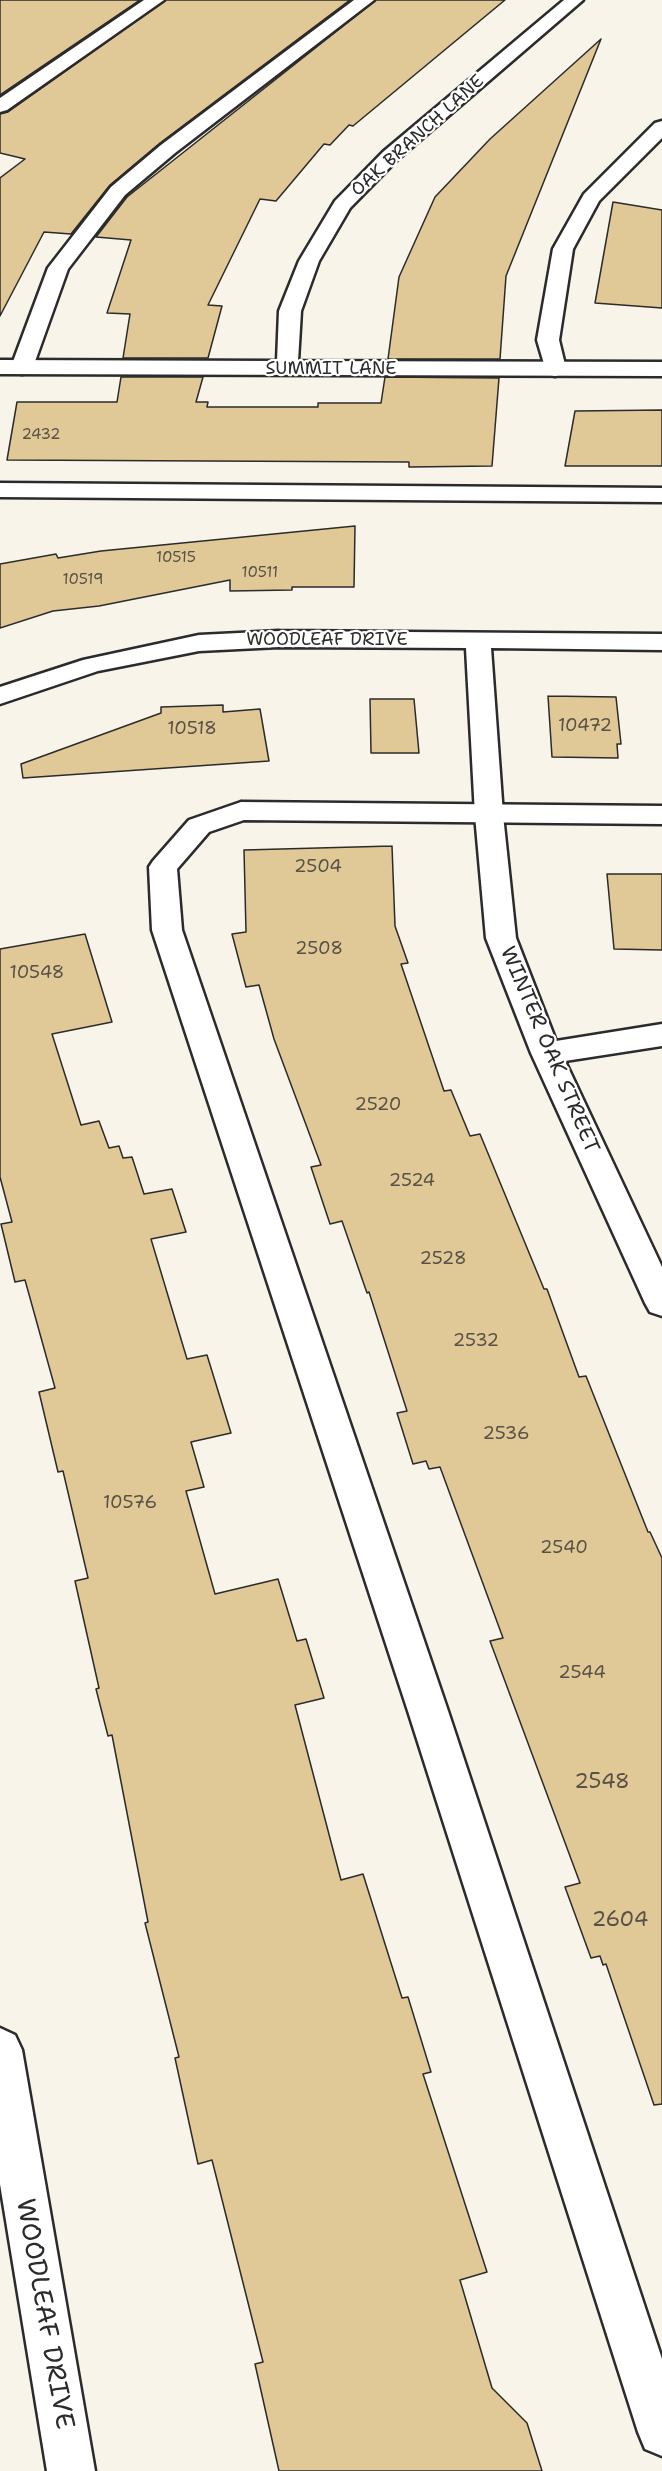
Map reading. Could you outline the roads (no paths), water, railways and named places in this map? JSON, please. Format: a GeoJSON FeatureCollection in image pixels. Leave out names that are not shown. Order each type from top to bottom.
{"type":"FeatureCollection","features":[{"type":"Feature","properties":{"kind":"street"},"geometry":{"type":"LineString","coordinates":[[0,106],[155,0]]}},
{"type":"Feature","properties":{"kind":"street"},"geometry":{"type":"LineString","coordinates":[[22,368],[58,268],[118,191],[168,149],[365,0]]}},
{"type":"Feature","properties":{"kind":"street","name":"OAK BRANCH LANE"},"geometry":{"type":"LineString","coordinates":[[287,369],[290,311],[309,261],[342,205],[390,156],[574,0]]}},
{"type":"Feature","properties":{"kind":"street"},"geometry":{"type":"LineString","coordinates":[[555,369],[548,340],[563,249],[591,198],[662,127]]}},
{"type":"Feature","properties":{"kind":"street","name":"SUMMIT LANE"},"geometry":{"type":"LineString","coordinates":[[0,367],[662,369]]}},
{"type":"Feature","properties":{"kind":"street"},"geometry":{"type":"LineString","coordinates":[[0,490],[662,495]]}},
{"type":"Feature","properties":{"kind":"street","name":"WOODLEAF DRIVE"},"geometry":{"type":"LineString","coordinates":[[0,696],[92,665],[199,643],[279,639],[662,642]]}},
{"type":"Feature","properties":{"kind":"street","name":"WINTER OAK STREET"},"geometry":{"type":"LineString","coordinates":[[478,640],[489,814],[501,938],[546,1053],[662,1301]]}},
{"type":"Feature","properties":{"kind":"street"},"geometry":{"type":"LineString","coordinates":[[662,815],[241,812],[199,826],[164,867],[167,930],[428,1711],[662,2432]]}},
{"type":"Feature","properties":{"kind":"street"},"geometry":{"type":"LineString","coordinates":[[546,1053],[662,1035]]}},
{"type":"Feature","properties":{"kind":"street","name":"WOODLEAF DRIVE"},"geometry":{"type":"LineString","coordinates":[[0,2050],[71,2471]]}}]}
